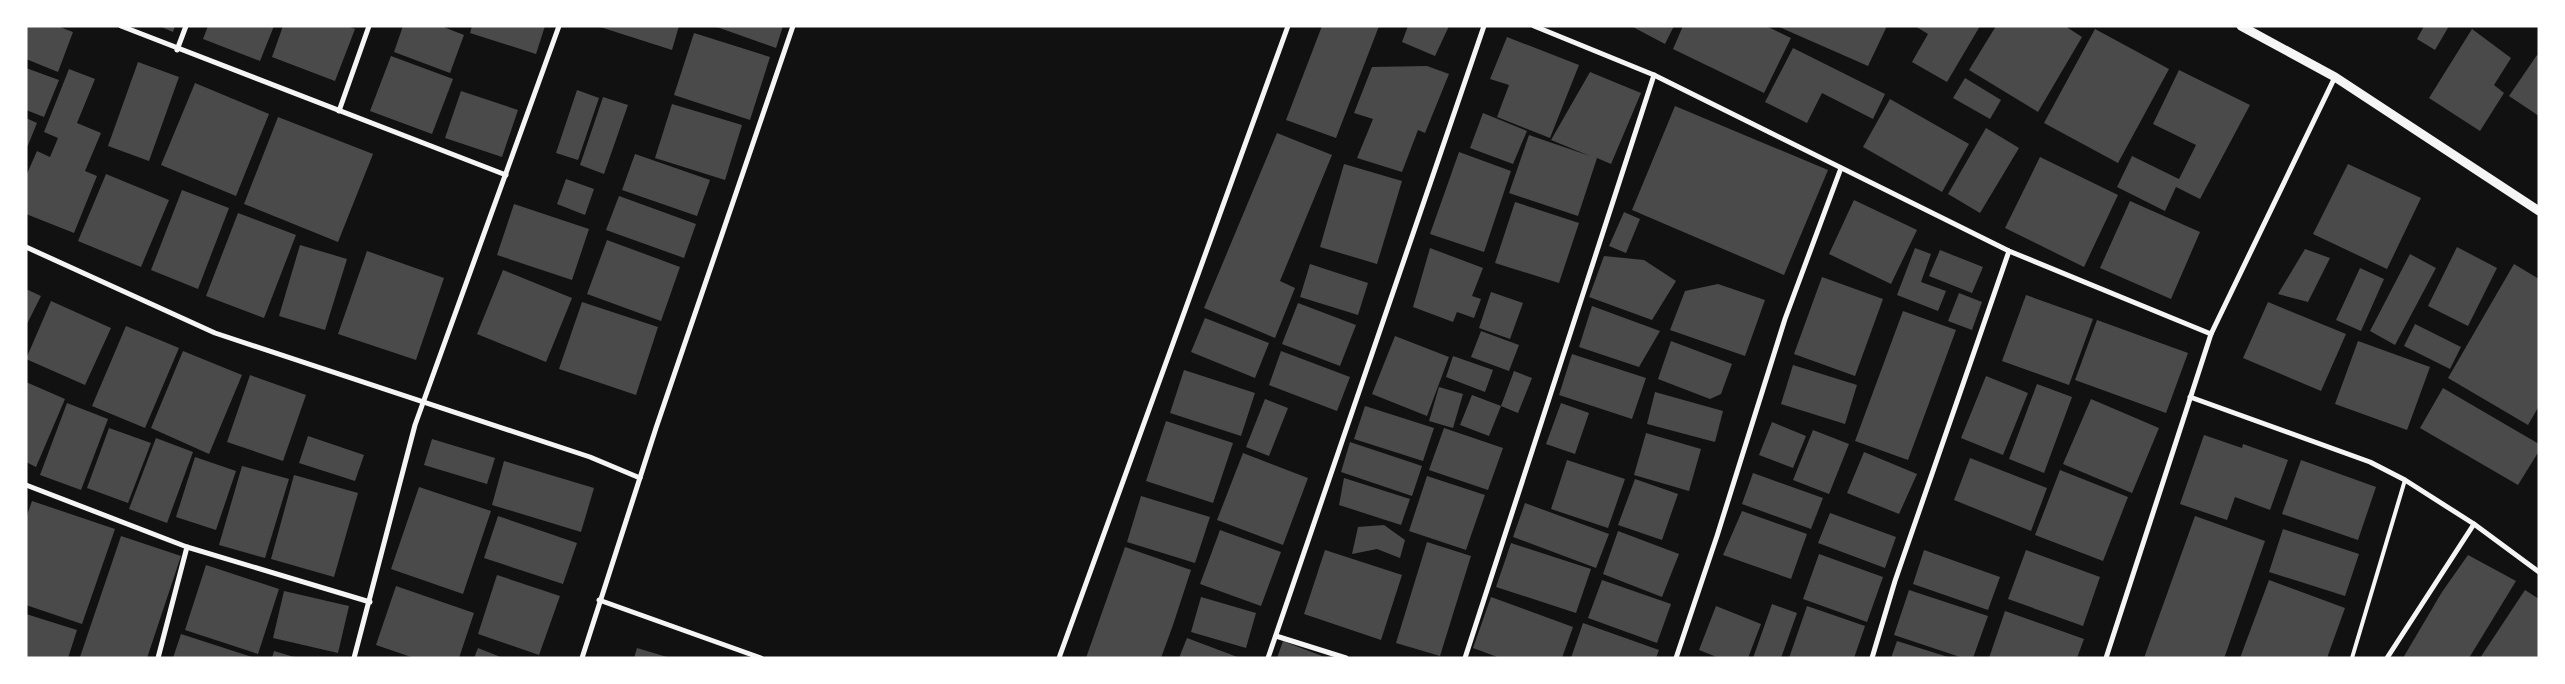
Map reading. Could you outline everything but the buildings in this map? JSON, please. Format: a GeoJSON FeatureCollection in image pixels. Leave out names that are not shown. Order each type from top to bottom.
{"type":"FeatureCollection","features":[{"type":"Feature","properties":{"kind":"street"},"geometry":{"type":"LineString","coordinates":[[121,26],[177,50],[506,175]]}},
{"type":"Feature","properties":{"kind":"street"},"geometry":{"type":"LineString","coordinates":[[177,50],[186,26]]}},
{"type":"Feature","properties":{"kind":"street"},"geometry":{"type":"LineString","coordinates":[[338,111],[369,26]]}},
{"type":"Feature","properties":{"kind":"street"},"geometry":{"type":"LineString","coordinates":[[354,658],[423,403],[558,26]]}},
{"type":"Feature","properties":{"kind":"street"},"geometry":{"type":"LineString","coordinates":[[582,658],[599,600],[793,26]]}},
{"type":"Feature","properties":{"kind":"street"},"geometry":{"type":"LineString","coordinates":[[1059,658],[1288,26]]}},
{"type":"Feature","properties":{"kind":"street"},"geometry":{"type":"LineString","coordinates":[[1268,658],[1484,26]]}},
{"type":"Feature","properties":{"kind":"street"},"geometry":{"type":"LineString","coordinates":[[1534,26],[1654,75],[2009,251],[2211,334]]}},
{"type":"Feature","properties":{"kind":"street"},"geometry":{"type":"LineString","coordinates":[[2241,26],[2335,77],[2539,211]]}},
{"type":"Feature","properties":{"kind":"street"},"geometry":{"type":"LineString","coordinates":[[1465,658],[1654,75]]}},
{"type":"Feature","properties":{"kind":"street"},"geometry":{"type":"LineString","coordinates":[[2106,658],[2211,334],[2335,77]]}},
{"type":"Feature","properties":{"kind":"street"},"geometry":{"type":"LineString","coordinates":[[1676,658],[1717,536],[1785,319],[1841,168]]}},
{"type":"Feature","properties":{"kind":"street"},"geometry":{"type":"LineString","coordinates":[[26,247],[215,333],[590,457],[640,478]]}},
{"type":"Feature","properties":{"kind":"street"},"geometry":{"type":"LineString","coordinates":[[1872,658],[1895,581],[2009,251]]}},
{"type":"Feature","properties":{"kind":"street"},"geometry":{"type":"LineString","coordinates":[[2190,397],[2370,462],[2405,480],[2474,524],[2539,572]]}},
{"type":"Feature","properties":{"kind":"street"},"geometry":{"type":"LineString","coordinates":[[26,485],[187,547],[370,602]]}},
{"type":"Feature","properties":{"kind":"street"},"geometry":{"type":"LineString","coordinates":[[2387,658],[2474,524]]}},
{"type":"Feature","properties":{"kind":"street"},"geometry":{"type":"LineString","coordinates":[[158,658],[187,547]]}},
{"type":"Feature","properties":{"kind":"street"},"geometry":{"type":"LineString","coordinates":[[599,600],[761,658]]}},
{"type":"Feature","properties":{"kind":"street"},"geometry":{"type":"LineString","coordinates":[[1276,636],[1346,658]]}},
{"type":"Feature","properties":{"kind":"lane"},"geometry":{"type":"LineString","coordinates":[[2352,658],[2405,480]]}}]}
